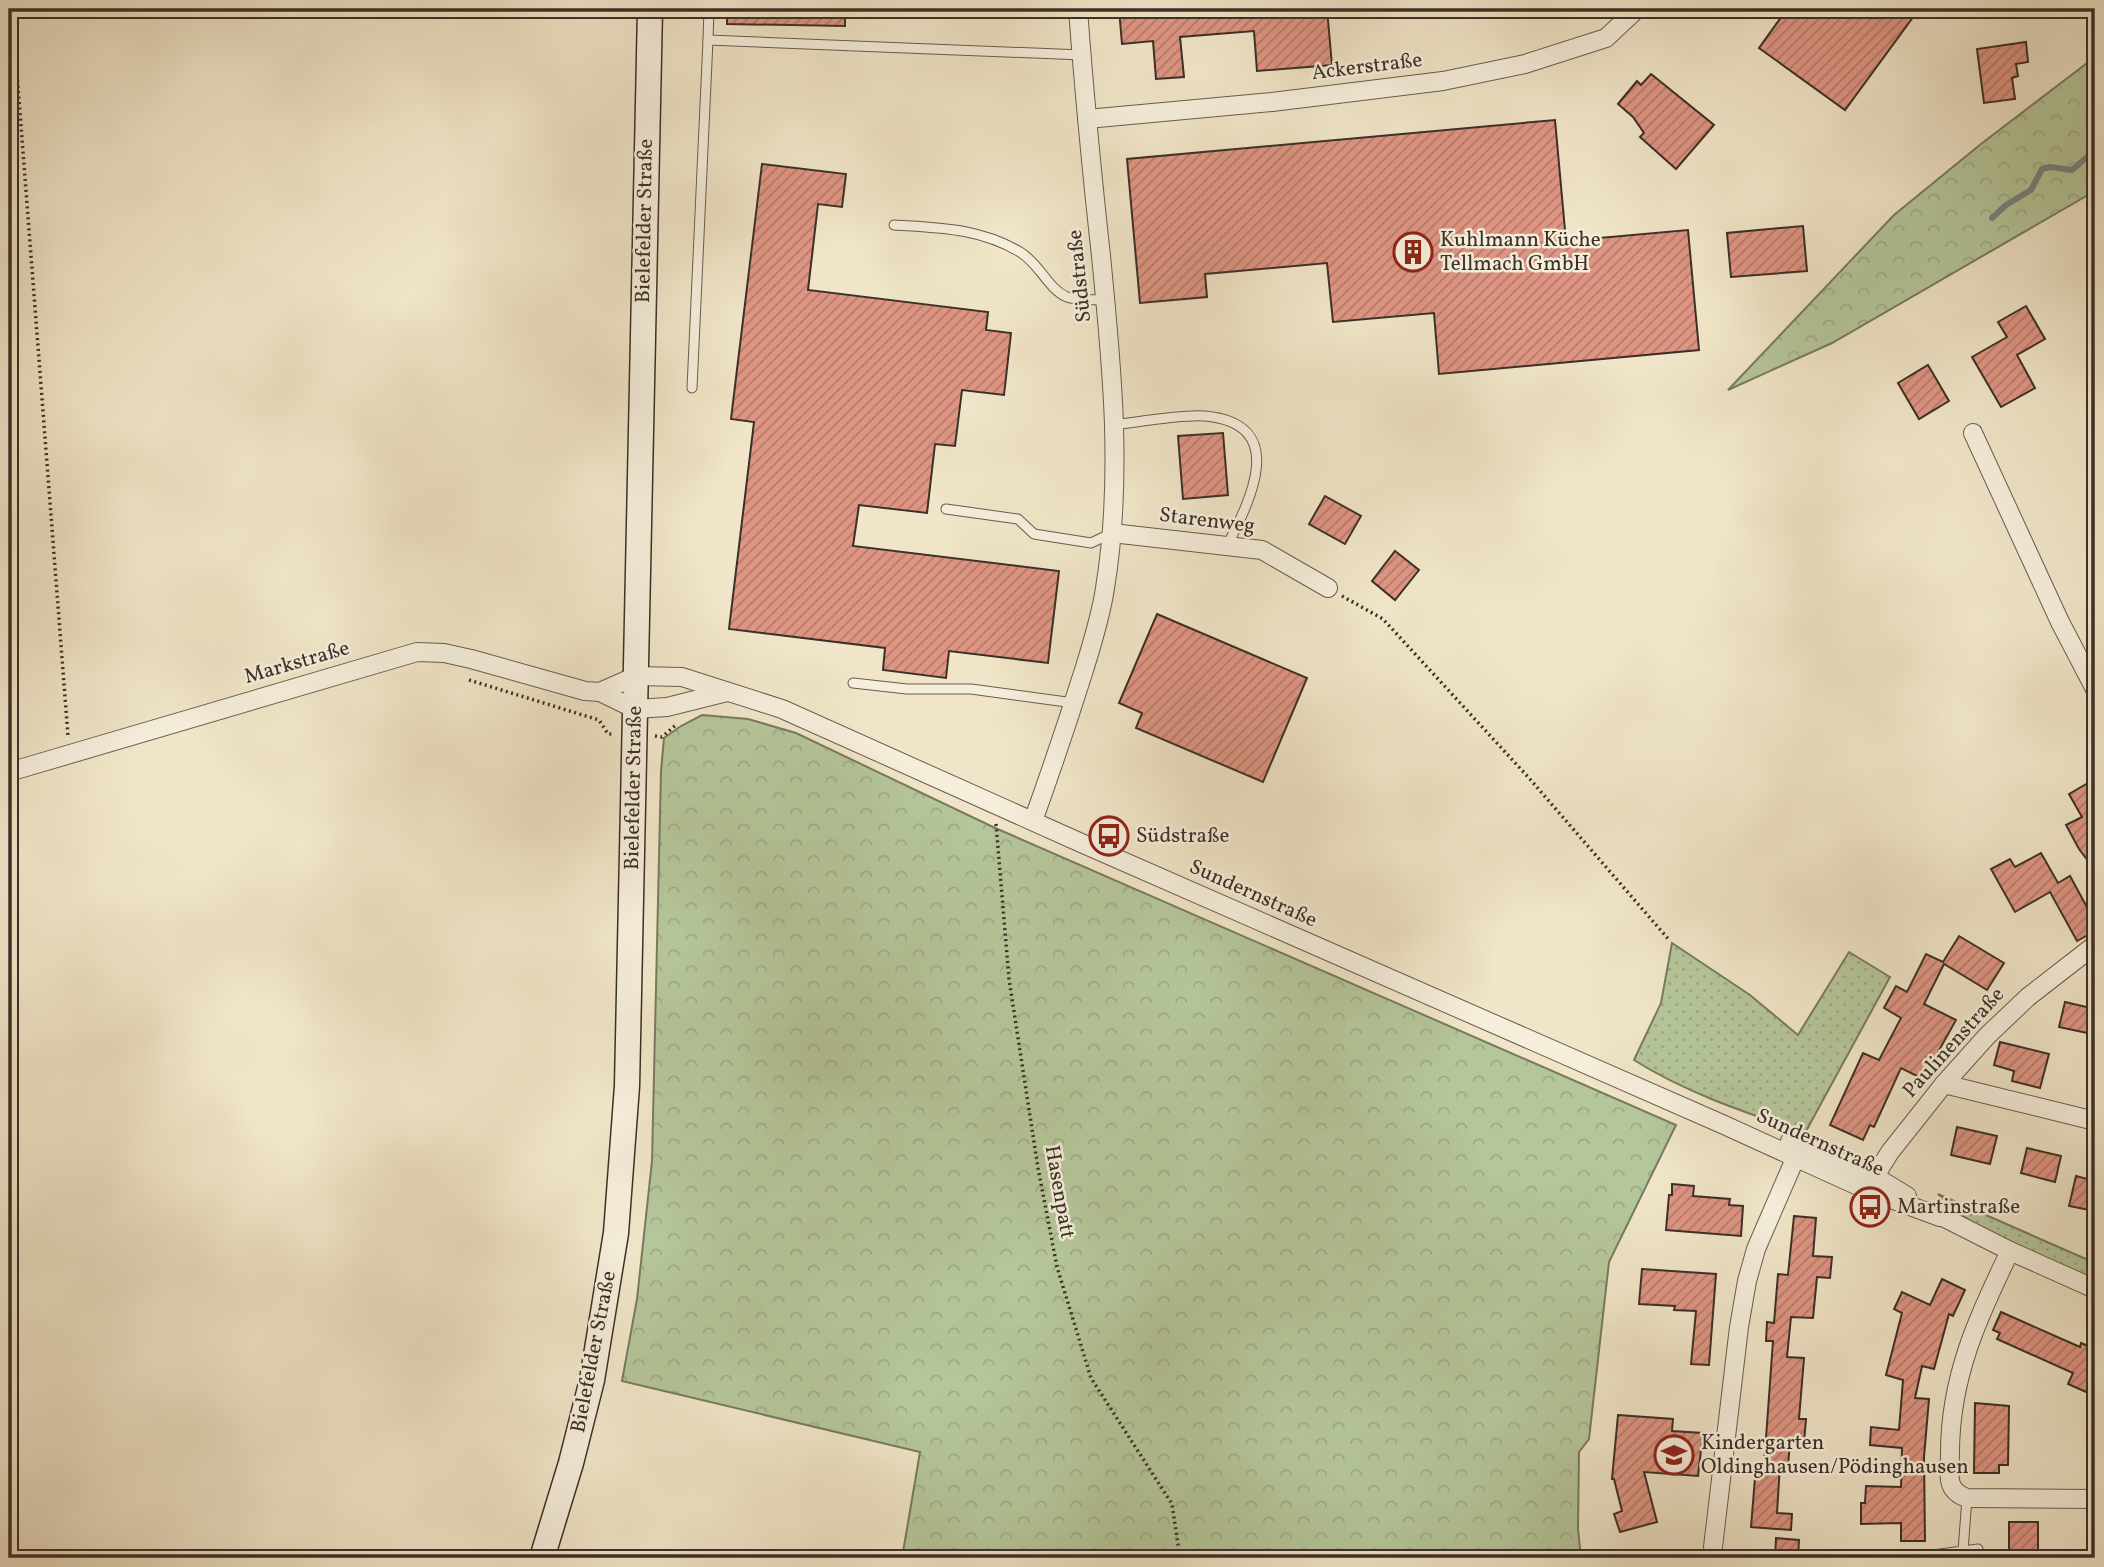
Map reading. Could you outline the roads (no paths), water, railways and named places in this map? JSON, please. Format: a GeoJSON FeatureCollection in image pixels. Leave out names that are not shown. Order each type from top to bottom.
{"type":"FeatureCollection","features":[{"type":"Feature","properties":{"kind":"main road","name":"Bielefelder Straße"},"geometry":{"type":"LineString","coordinates":[[542,1558],[571,1463],[592,1380],[616,1233],[627,1086],[650,9]]}},
{"type":"Feature","properties":{"kind":"street","name":"Südstraße"},"geometry":{"type":"LineString","coordinates":[[1033,821],[1074,703],[1105,590],[1112,533],[1115,474],[1111,354],[1078,9]]}},
{"type":"Feature","properties":{"kind":"street","name":"Ackerstraße"},"geometry":{"type":"LineString","coordinates":[[1087,119],[1272,102],[1443,81],[1525,64],[1605,38],[1637,9]]}},
{"type":"Feature","properties":{"kind":"street"},"geometry":{"type":"LineString","coordinates":[[1973,433],[2060,622],[2095,689]]}},
{"type":"Feature","properties":{"kind":"street","name":"Starenweg"},"geometry":{"type":"LineString","coordinates":[[1112,533],[1262,550],[1328,589]]}},
{"type":"Feature","properties":{"kind":"street","name":"Markstraße"},"geometry":{"type":"LineString","coordinates":[[9,772],[417,652],[444,653],[584,691],[600,692],[635,709]]}},
{"type":"Feature","properties":{"kind":"street"},"geometry":{"type":"LineString","coordinates":[[600,692],[636,676]]}},
{"type":"Feature","properties":{"kind":"street","name":"Sundernstraße"},"geometry":{"type":"LineString","coordinates":[[636,676],[682,677],[782,709],[1722,1124],[1798,1151],[1871,1183],[2095,1289]]}},
{"type":"Feature","properties":{"kind":"street"},"geometry":{"type":"LineString","coordinates":[[635,709],[667,707],[727,692]]}},
{"type":"Feature","properties":{"kind":"street","name":"Paulinenstraße"},"geometry":{"type":"LineString","coordinates":[[1871,1183],[1890,1152],[1944,1084],[1987,1036],[2028,997],[2095,945]]}},
{"type":"Feature","properties":{"kind":"street"},"geometry":{"type":"LineString","coordinates":[[1944,1084],[2095,1121]]}},
{"type":"Feature","properties":{"kind":"street"},"geometry":{"type":"LineString","coordinates":[[1713,1547],[1738,1327],[1747,1281],[1756,1249],[1798,1151]]}},
{"type":"Feature","properties":{"kind":"street"},"geometry":{"type":"LineString","coordinates":[[2010,1251],[1976,1323],[1957,1381],[1950,1442],[1950,1485],[1956,1494],[1967,1498],[2095,1499]]}},
{"type":"Feature","properties":{"kind":"lane"},"geometry":{"type":"LineString","coordinates":[[692,388],[709,9]]}},
{"type":"Feature","properties":{"kind":"lane"},"geometry":{"type":"LineString","coordinates":[[708,40],[1082,55]]}},
{"type":"Feature","properties":{"kind":"lane"},"geometry":{"type":"LineString","coordinates":[[894,225],[956,228],[996,240],[1030,258],[1051,285],[1068,297],[1105,300]]}},
{"type":"Feature","properties":{"kind":"lane"},"geometry":{"type":"LineString","coordinates":[[1113,425],[1203,416],[1230,421],[1246,429],[1255,443],[1256,463],[1251,493],[1227,546]]}},
{"type":"Feature","properties":{"kind":"lane"},"geometry":{"type":"LineString","coordinates":[[946,509],[1018,519],[1034,534],[1091,543],[1112,533]]}},
{"type":"Feature","properties":{"kind":"lane"},"geometry":{"type":"LineString","coordinates":[[853,683],[907,689],[971,690],[1074,703]]}},
{"type":"Feature","properties":{"kind":"lane"},"geometry":{"type":"LineString","coordinates":[[1963,1551],[1967,1498]]}},
{"type":"Feature","properties":{"kind":"lane"},"geometry":{"type":"LineString","coordinates":[[1910,1558],[1978,1549],[1978,1558]]}},
{"type":"Feature","properties":{"kind":"waterway"},"geometry":{"type":"LineString","coordinates":[[1992,218],[2006,205],[2031,190],[2042,169],[2050,167],[2072,170],[2095,150]]}},
{"type":"Feature","properties":{"kind":"place","name":"Kuhlmann Küche Tellmach GmbH"},"geometry":{"type":"Point","coordinates":[1413,252]}},
{"type":"Feature","properties":{"kind":"place","name":"Südstraße"},"geometry":{"type":"Point","coordinates":[1109,836]}},
{"type":"Feature","properties":{"kind":"place","name":"Martinstraße"},"geometry":{"type":"Point","coordinates":[1870,1207]}},
{"type":"Feature","properties":{"kind":"place","name":"Kindergarten Oldinghausen/Pödinghausen"},"geometry":{"type":"Point","coordinates":[1674,1455]}}]}
